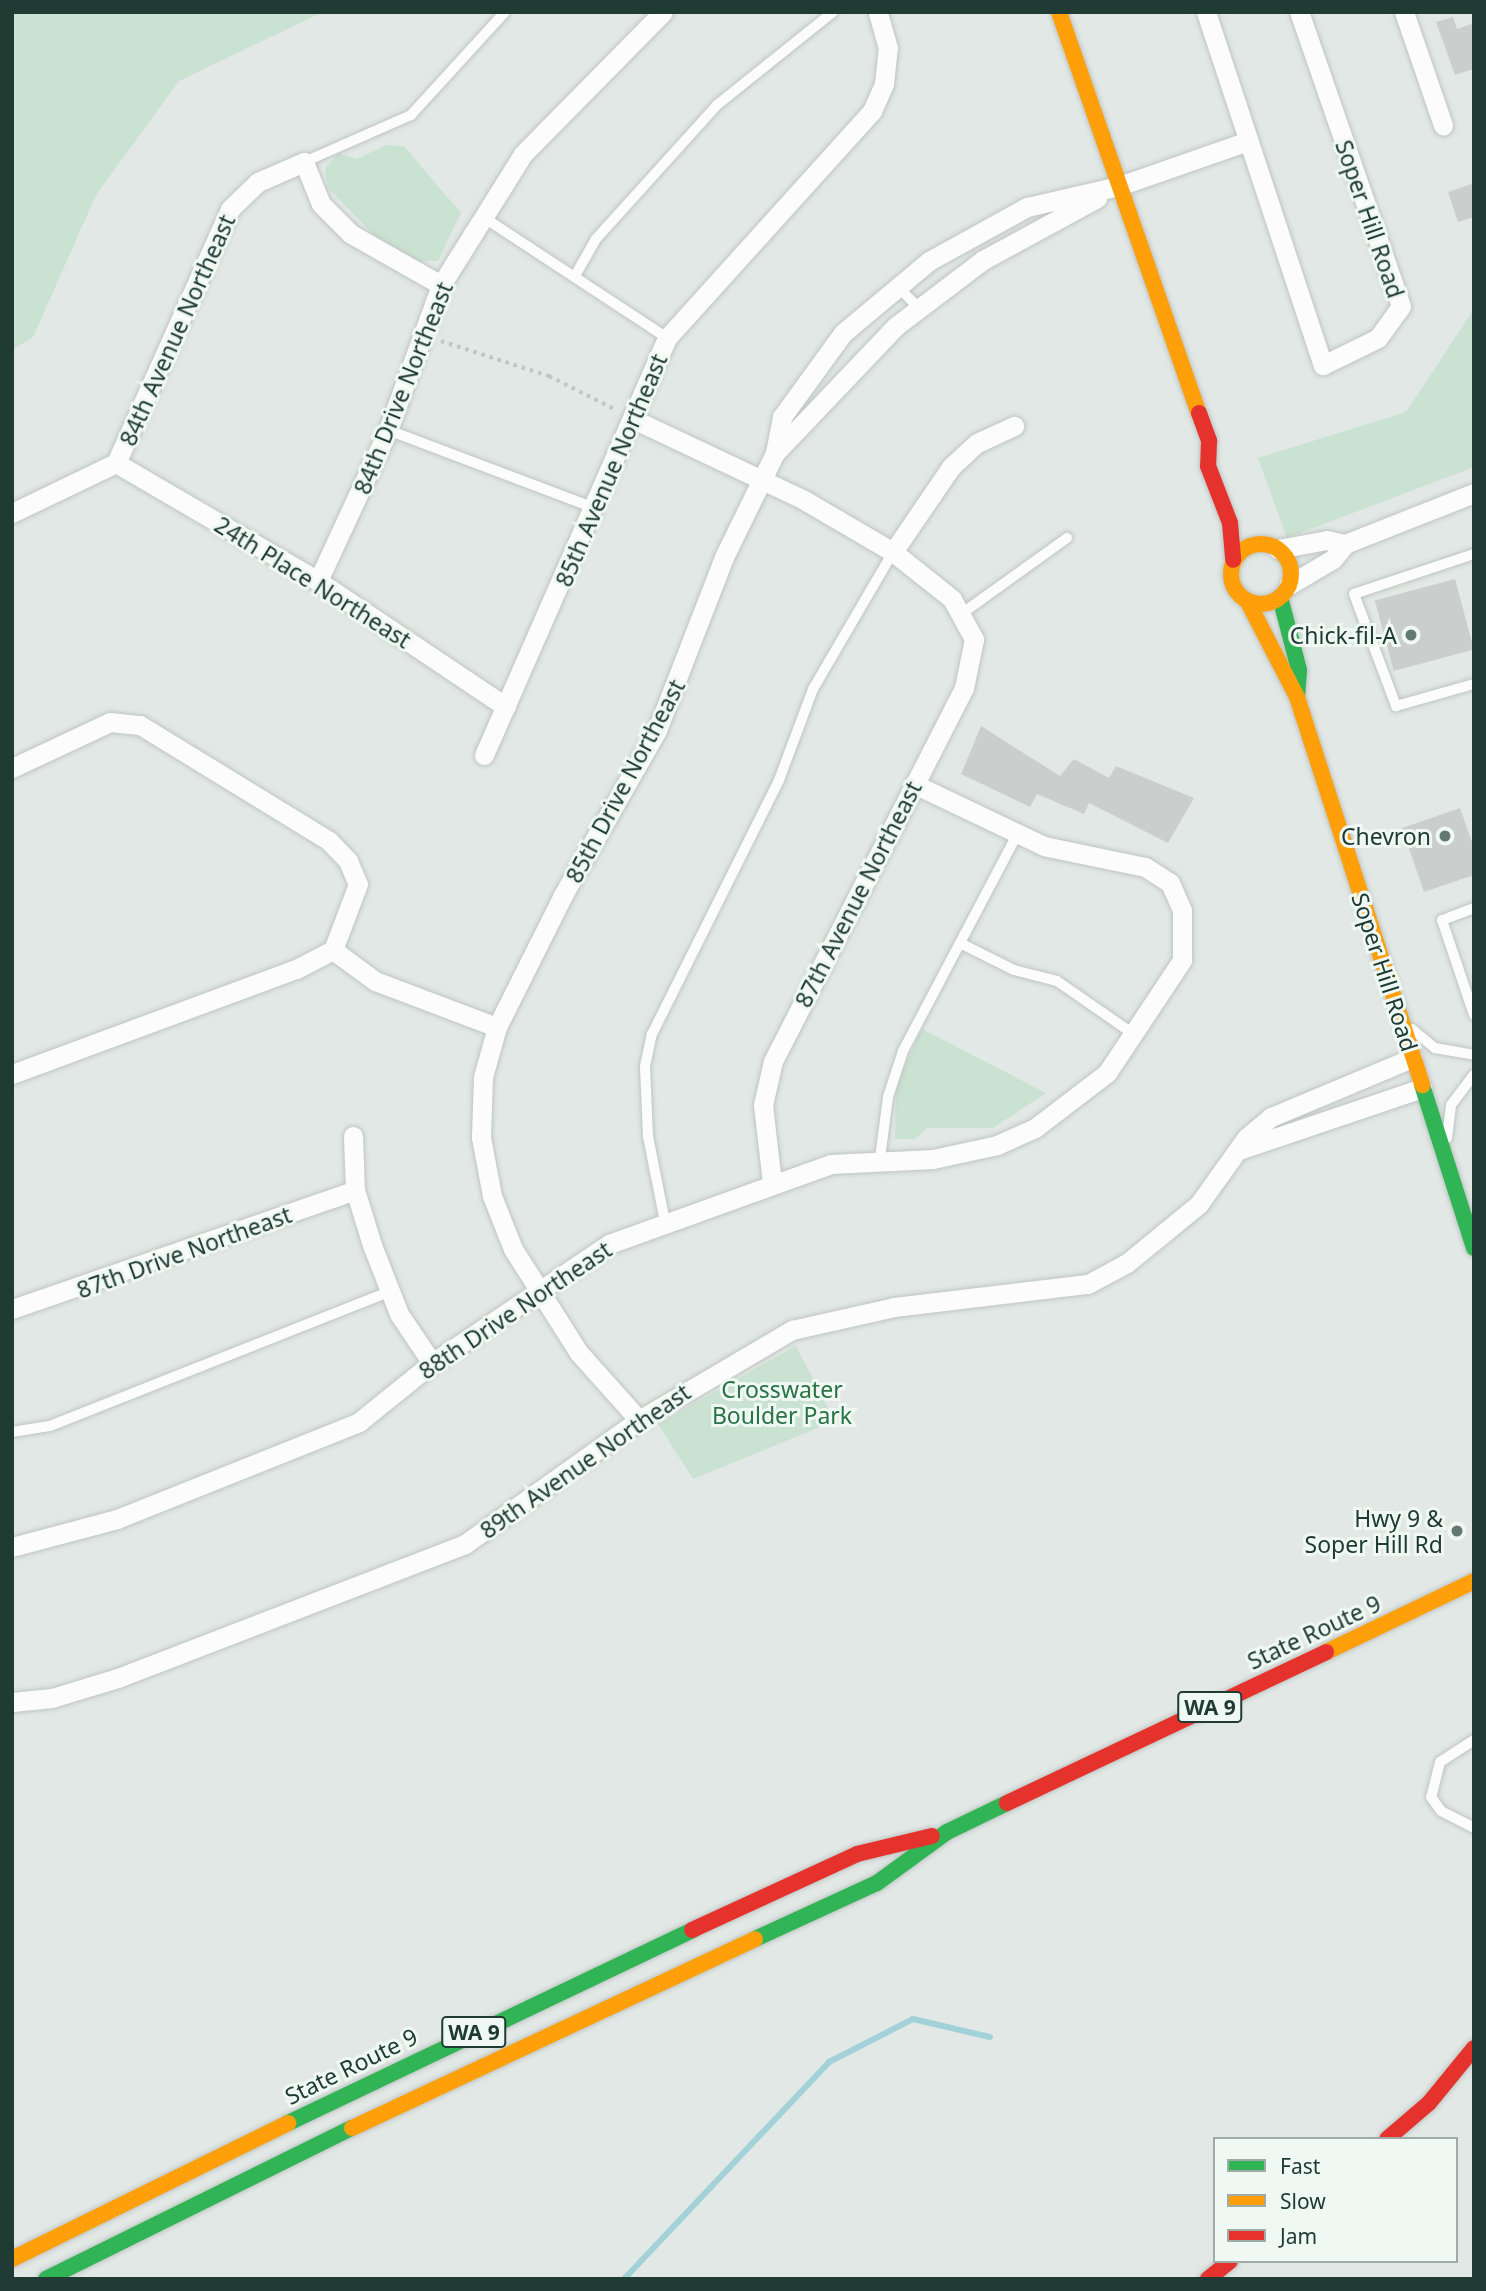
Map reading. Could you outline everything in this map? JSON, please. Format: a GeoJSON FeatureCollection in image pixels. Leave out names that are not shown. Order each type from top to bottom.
{"type":"FeatureCollection","features":[{"type":"Feature","properties":{"kind":"main road"},"geometry":{"type":"LineString","coordinates":[[1059,12],[1209,441],[1208,466],[1230,523],[1234,589],[1248,602],[1280,674],[1297,696]]}},
{"type":"Feature","properties":{"kind":"main road"},"geometry":{"type":"LineString","coordinates":[[1209,441],[1226,458]]}},
{"type":"Feature","properties":{"kind":"main road"},"geometry":{"type":"LineString","coordinates":[[1234,480],[1253,531],[1290,566],[1285,591],[1299,670],[1297,696]]}},
{"type":"Feature","properties":{"kind":"main road"},"geometry":{"type":"LineString","coordinates":[[1233,560],[1248,546],[1272,547]]}},
{"type":"Feature","properties":{"kind":"main road"},"geometry":{"type":"LineString","coordinates":[[1248,602],[1285,591]]}},
{"type":"Feature","properties":{"kind":"main road","name":"Soper Hill Road"},"geometry":{"type":"LineString","coordinates":[[1297,696],[1474,1248]]}},
{"type":"Feature","properties":{"kind":"main road","name":"State Route 9"},"geometry":{"type":"LineString","coordinates":[[46,2279],[416,2096],[877,1883],[947,1832],[1474,1581]]}},
{"type":"Feature","properties":{"kind":"main road","name":"State Route 9"},"geometry":{"type":"LineString","coordinates":[[12,2259],[442,2047],[858,1854],[947,1832]]}},
{"type":"Feature","properties":{"kind":"main road"},"geometry":{"type":"LineString","coordinates":[[1389,2137],[1429,2103],[1474,2048]]}},
{"type":"Feature","properties":{"kind":"main road"},"geometry":{"type":"LineString","coordinates":[[1208,2279],[1228,2263]]}},
{"type":"Feature","properties":{"kind":"street","name":"84th Drive Northeast"},"geometry":{"type":"LineString","coordinates":[[318,581],[388,430],[442,285],[483,217],[523,155],[663,12]]}},
{"type":"Feature","properties":{"kind":"street","name":"85th Avenue Northeast"},"geometry":{"type":"LineString","coordinates":[[484,755],[595,508],[667,338],[872,111],[884,84],[888,48],[878,12]]}},
{"type":"Feature","properties":{"kind":"street","name":"Soper Hill Road"},"geometry":{"type":"LineString","coordinates":[[1206,12],[1323,365],[1378,338],[1401,306],[1299,12]]}},
{"type":"Feature","properties":{"kind":"street"},"geometry":{"type":"LineString","coordinates":[[1404,12],[1443,125]]}},
{"type":"Feature","properties":{"kind":"street"},"geometry":{"type":"LineString","coordinates":[[1119,186],[1248,142]]}},
{"type":"Feature","properties":{"kind":"street"},"geometry":{"type":"LineString","coordinates":[[304,162],[321,204],[351,234],[442,285]]}},
{"type":"Feature","properties":{"kind":"street","name":"84th Avenue Northeast"},"geometry":{"type":"LineString","coordinates":[[12,513],[116,463],[230,209],[258,182],[304,162]]}},
{"type":"Feature","properties":{"kind":"street","name":"85th Drive Northeast"},"geometry":{"type":"LineString","coordinates":[[639,1420],[579,1353],[537,1290],[492,1196],[481,1137],[483,1077],[497,1027],[657,730],[724,557],[775,453],[782,417],[808,374],[896,286],[1027,207],[1119,186]]}},
{"type":"Feature","properties":{"kind":"street","name":"85th Drive Northeast"},"geometry":{"type":"LineString","coordinates":[[775,453],[919,308],[983,260],[1119,186]]}},
{"type":"Feature","properties":{"kind":"street"},"geometry":{"type":"LineString","coordinates":[[633,419],[761,482],[893,552],[964,612]]}},
{"type":"Feature","properties":{"kind":"street"},"geometry":{"type":"LineString","coordinates":[[893,552],[951,467],[977,443],[1014,426]]}},
{"type":"Feature","properties":{"kind":"street","name":"24th Place Northeast"},"geometry":{"type":"LineString","coordinates":[[116,463],[318,581],[506,707]]}},
{"type":"Feature","properties":{"kind":"street"},"geometry":{"type":"LineString","coordinates":[[1285,591],[1333,559],[1345,544],[1474,493]]}},
{"type":"Feature","properties":{"kind":"street"},"geometry":{"type":"LineString","coordinates":[[1272,547],[1327,540],[1345,544]]}},
{"type":"Feature","properties":{"kind":"street","name":"87th Avenue Northeast"},"geometry":{"type":"LineString","coordinates":[[772,1183],[763,1105],[774,1060],[974,666],[974,639],[964,612]]}},
{"type":"Feature","properties":{"kind":"street"},"geometry":{"type":"LineString","coordinates":[[12,768],[110,722],[140,725],[329,841],[348,861],[358,884],[333,950],[296,969],[12,1074]]}},
{"type":"Feature","properties":{"kind":"street"},"geometry":{"type":"LineString","coordinates":[[915,784],[1017,835]]}},
{"type":"Feature","properties":{"kind":"street","name":"88th Drive Northeast"},"geometry":{"type":"LineString","coordinates":[[12,1547],[117,1519],[359,1422],[432,1363],[609,1244],[772,1183],[831,1164],[880,1158],[933,1159],[997,1145],[1035,1128],[1107,1073],[1136,1035],[1182,960],[1184,933],[1170,883],[1145,867],[1017,835]]}},
{"type":"Feature","properties":{"kind":"street"},"geometry":{"type":"LineString","coordinates":[[333,950],[375,981],[497,1027]]}},
{"type":"Feature","properties":{"kind":"street","name":"89th Avenue Northeast"},"geometry":{"type":"LineString","coordinates":[[12,1702],[52,1698],[118,1678],[465,1544],[639,1420],[792,1330],[894,1307],[1088,1284],[1161,1239],[1199,1204],[1271,1117],[1412,1058]]}},
{"type":"Feature","properties":{"kind":"street"},"geometry":{"type":"LineString","coordinates":[[1242,1149],[1422,1088]]}},
{"type":"Feature","properties":{"kind":"street"},"geometry":{"type":"LineString","coordinates":[[353,1136],[355,1190],[388,1292],[432,1363]]}},
{"type":"Feature","properties":{"kind":"street","name":"87th Drive Northeast"},"geometry":{"type":"LineString","coordinates":[[12,1309],[355,1190]]}},
{"type":"Feature","properties":{"kind":"lane"},"geometry":{"type":"LineString","coordinates":[[304,162],[411,115],[505,12]]}},
{"type":"Feature","properties":{"kind":"lane"},"geometry":{"type":"LineString","coordinates":[[576,275],[596,239],[717,105],[833,12]]}},
{"type":"Feature","properties":{"kind":"lane"},"geometry":{"type":"LineString","coordinates":[[483,217],[576,275],[667,338]]}},
{"type":"Feature","properties":{"kind":"lane"},"geometry":{"type":"LineString","coordinates":[[896,286],[919,308]]}},
{"type":"Feature","properties":{"kind":"lane"},"geometry":{"type":"LineString","coordinates":[[388,430],[595,508]]}},
{"type":"Feature","properties":{"kind":"lane"},"geometry":{"type":"LineString","coordinates":[[964,612],[1067,538]]}},
{"type":"Feature","properties":{"kind":"lane"},"geometry":{"type":"LineString","coordinates":[[665,1222],[648,1136],[645,1066],[652,1034],[779,780],[813,689],[893,552]]}},
{"type":"Feature","properties":{"kind":"lane"},"geometry":{"type":"LineString","coordinates":[[1474,554],[1354,594],[1396,706],[1474,684]]}},
{"type":"Feature","properties":{"kind":"lane"},"geometry":{"type":"LineString","coordinates":[[880,1158],[888,1097],[903,1051],[924,1002],[962,944],[1017,835]]}},
{"type":"Feature","properties":{"kind":"lane"},"geometry":{"type":"LineString","coordinates":[[1474,908],[1441,920],[1453,954],[1469,986],[1474,1015]]}},
{"type":"Feature","properties":{"kind":"lane"},"geometry":{"type":"LineString","coordinates":[[962,944],[1014,970],[1056,981],[1136,1035]]}},
{"type":"Feature","properties":{"kind":"lane"},"geometry":{"type":"LineString","coordinates":[[1453,954],[1466,949]]}},
{"type":"Feature","properties":{"kind":"lane"},"geometry":{"type":"LineString","coordinates":[[1399,1019],[1435,1048],[1474,1055]]}},
{"type":"Feature","properties":{"kind":"lane"},"geometry":{"type":"LineString","coordinates":[[1445,1159],[1451,1105],[1474,1075]]}},
{"type":"Feature","properties":{"kind":"lane"},"geometry":{"type":"LineString","coordinates":[[12,1432],[50,1426],[388,1292]]}},
{"type":"Feature","properties":{"kind":"lane"},"geometry":{"type":"LineString","coordinates":[[1474,1740],[1440,1762],[1431,1797],[1441,1811],[1474,1828]]}},
{"type":"Feature","properties":{"kind":"path"},"geometry":{"type":"LineString","coordinates":[[424,332],[549,376],[633,419]]}},
{"type":"Feature","properties":{"kind":"green space"},"geometry":{"type":"Polygon","coordinates":[[[12,12],[323,12],[179,81],[96,195],[33,337],[12,350],[12,12]]]}},
{"type":"Feature","properties":{"kind":"green space"},"geometry":{"type":"Polygon","coordinates":[[[386,145],[404,146],[461,213],[438,261],[417,261],[379,240],[328,188],[325,169],[338,153],[357,159],[386,145]]]}},
{"type":"Feature","properties":{"kind":"green space"},"geometry":{"type":"Polygon","coordinates":[[[1474,309],[1474,467],[1287,538],[1258,458],[1406,412],[1474,309]]]}},
{"type":"Feature","properties":{"kind":"green space"},"geometry":{"type":"Polygon","coordinates":[[[922,1029],[1046,1093],[993,1128],[927,1128],[915,1139],[895,1139],[896,1085],[922,1029]]]}},
{"type":"Feature","properties":{"kind":"green space","name":"Crosswater Boulder Park"},"geometry":{"type":"Polygon","coordinates":[[[796,1346],[835,1421],[693,1479],[658,1424],[796,1346]]]}},
{"type":"Feature","properties":{"kind":"building"},"geometry":{"type":"Polygon","coordinates":[[[1453,17],[1457,29],[1474,23],[1474,69],[1455,75],[1436,22],[1453,17]]]}},
{"type":"Feature","properties":{"kind":"building"},"geometry":{"type":"Polygon","coordinates":[[[1474,183],[1474,217],[1458,222],[1448,192],[1474,183]]]}},
{"type":"Feature","properties":{"kind":"building"},"geometry":{"type":"Polygon","coordinates":[[[1455,579],[1474,650],[1394,671],[1375,600],[1455,579]]]}},
{"type":"Feature","properties":{"kind":"building"},"geometry":{"type":"Polygon","coordinates":[[[981,726],[1060,776],[1074,759],[1109,778],[1116,766],[1194,798],[1168,843],[1089,803],[1084,814],[1037,794],[1030,807],[961,774],[981,726]]]}},
{"type":"Feature","properties":{"kind":"building"},"geometry":{"type":"Polygon","coordinates":[[[1460,808],[1474,848],[1474,875],[1424,892],[1402,828],[1460,808]]]}},
{"type":"Feature","properties":{"kind":"waterway"},"geometry":{"type":"LineString","coordinates":[[624,2279],[829,2062],[913,2019],[990,2037]]}},
{"type":"Feature","properties":{"kind":"traffic: fast"},"geometry":{"type":"LineString","coordinates":[[1280,597],[1299,670],[1297,697]]}},
{"type":"Feature","properties":{"kind":"traffic: fast"},"geometry":{"type":"LineString","coordinates":[[1422,1085],[1474,1248]]}},
{"type":"Feature","properties":{"kind":"traffic: fast"},"geometry":{"type":"LineString","coordinates":[[755,1939],[877,1883],[947,1832],[1007,1803]]}},
{"type":"Feature","properties":{"kind":"traffic: fast"},"geometry":{"type":"LineString","coordinates":[[288,2123],[692,1930]]}},
{"type":"Feature","properties":{"kind":"traffic: fast"},"geometry":{"type":"LineString","coordinates":[[46,2279],[352,2128]]}},
{"type":"Feature","properties":{"kind":"traffic: slow"},"geometry":{"type":"LineString","coordinates":[[1059,12],[1199,413]]}},
{"type":"Feature","properties":{"kind":"traffic: slow"},"geometry":{"type":"LineString","coordinates":[[1255,544],[1267,544],[1286,557],[1291,574],[1289,586],[1278,599],[1267,604],[1255,604],[1236,591],[1231,580],[1231,568],[1244,549],[1255,544]]}},
{"type":"Feature","properties":{"kind":"traffic: slow"},"geometry":{"type":"LineString","coordinates":[[1248,602],[1297,697],[1422,1085]]}},
{"type":"Feature","properties":{"kind":"traffic: slow"},"geometry":{"type":"LineString","coordinates":[[1326,1652],[1474,1581]]}},
{"type":"Feature","properties":{"kind":"traffic: slow"},"geometry":{"type":"LineString","coordinates":[[352,2128],[755,1939]]}},
{"type":"Feature","properties":{"kind":"traffic: slow"},"geometry":{"type":"LineString","coordinates":[[12,2259],[288,2123]]}},
{"type":"Feature","properties":{"kind":"traffic: jam"},"geometry":{"type":"LineString","coordinates":[[1199,413],[1209,441],[1208,466],[1230,523],[1233,560]]}},
{"type":"Feature","properties":{"kind":"traffic: jam"},"geometry":{"type":"LineString","coordinates":[[1007,1803],[1326,1652]]}},
{"type":"Feature","properties":{"kind":"traffic: jam"},"geometry":{"type":"LineString","coordinates":[[692,1930],[857,1854],[932,1836]]}},
{"type":"Feature","properties":{"kind":"traffic: jam"},"geometry":{"type":"LineString","coordinates":[[1389,2137],[1429,2103],[1474,2048]]}},
{"type":"Feature","properties":{"kind":"traffic: jam"},"geometry":{"type":"LineString","coordinates":[[1208,2279],[1228,2263]]}},
{"type":"Feature","properties":{"kind":"place","name":"Chick-fil-A"},"geometry":{"type":"Point","coordinates":[1411,635]}},
{"type":"Feature","properties":{"kind":"place","name":"Chevron"},"geometry":{"type":"Point","coordinates":[1445,836]}},
{"type":"Feature","properties":{"kind":"place","name":"Hwy 9 & Soper Hill Rd"},"geometry":{"type":"Point","coordinates":[1457,1531]}}]}
